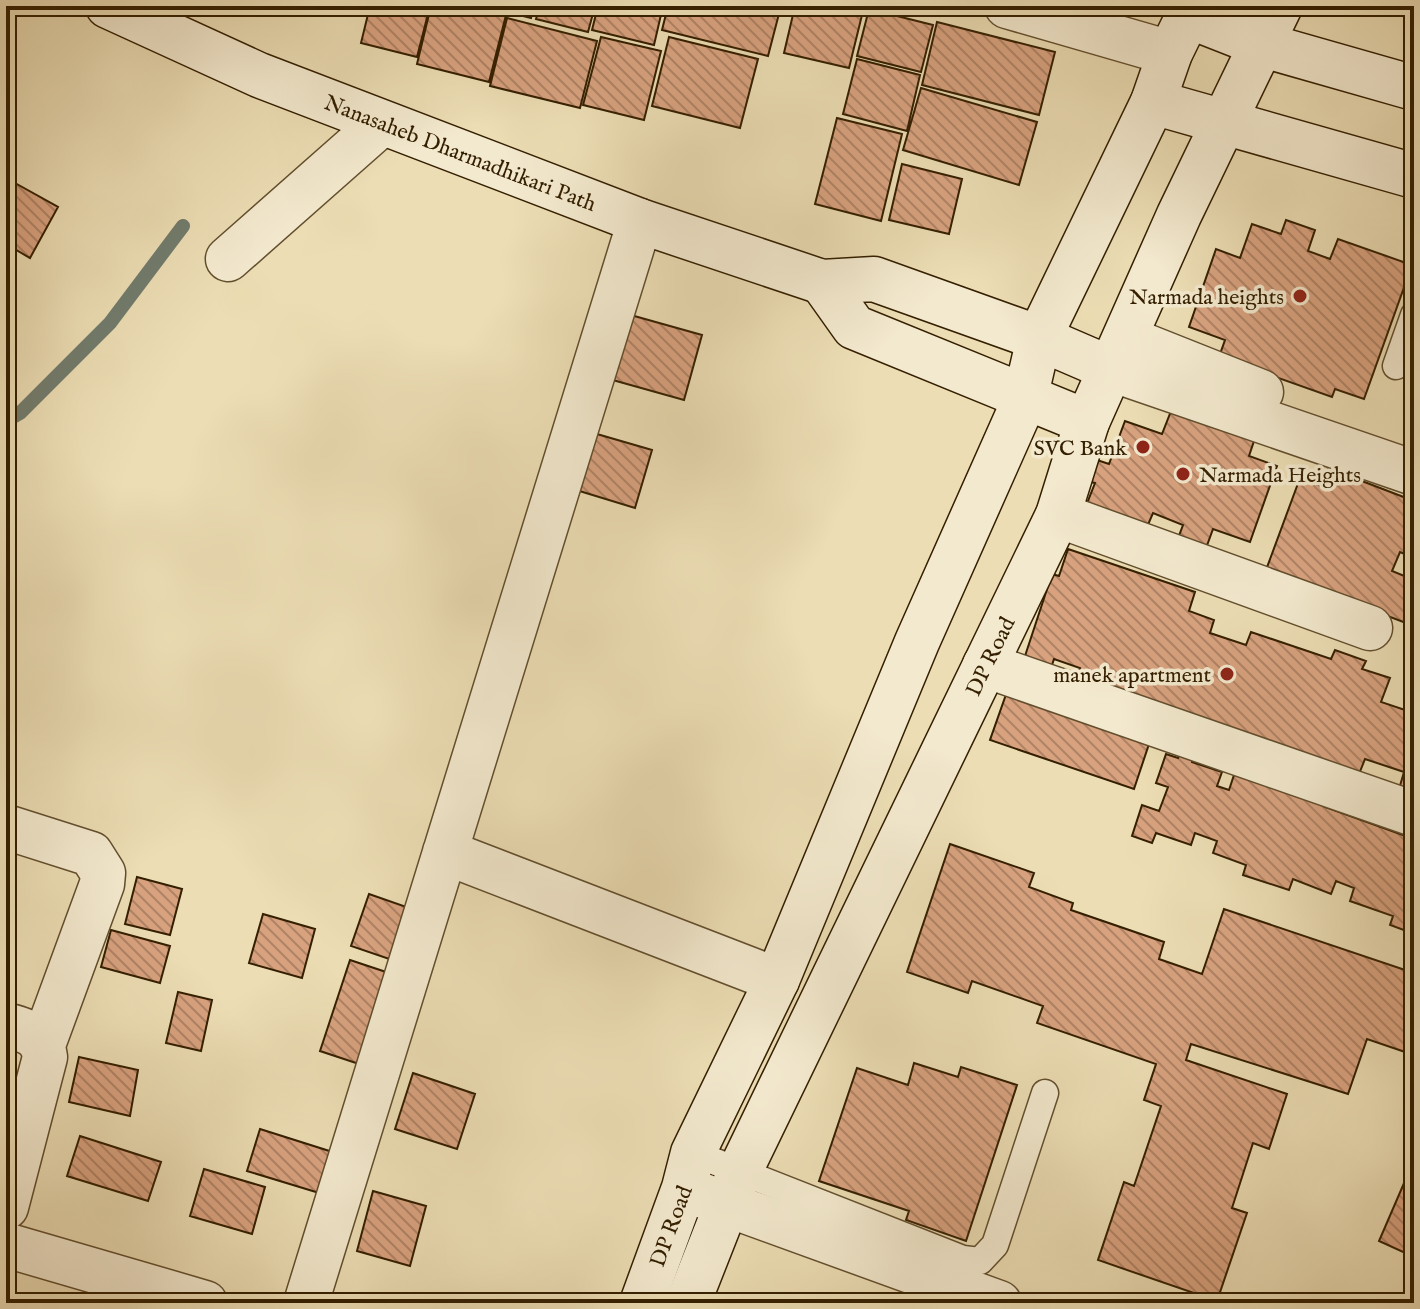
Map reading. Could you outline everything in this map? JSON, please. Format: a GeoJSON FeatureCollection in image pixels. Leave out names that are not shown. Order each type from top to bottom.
{"type":"FeatureCollection","features":[{"type":"Feature","properties":{"kind":"street","name":"Nanasaheb Dharmadhikari Path"},"geometry":{"type":"LineString","coordinates":[[108,6],[259,75],[640,221],[822,282],[874,279],[1039,338],[1118,354]]}},
{"type":"Feature","properties":{"kind":"street"},"geometry":{"type":"LineString","coordinates":[[1007,6],[1184,25],[1272,25],[1414,88]]}},
{"type":"Feature","properties":{"kind":"street","name":"DP Road"},"geometry":{"type":"LineString","coordinates":[[642,1303],[689,1171],[777,980],[917,642],[1025,399],[1039,338],[1153,102],[1184,25]]}},
{"type":"Feature","properties":{"kind":"street","name":"DP Road"},"geometry":{"type":"LineString","coordinates":[[688,1303],[734,1188],[1058,515],[1087,422],[1272,25]]}},
{"type":"Feature","properties":{"kind":"street"},"geometry":{"type":"LineString","coordinates":[[1153,102],[1414,176]]}},
{"type":"Feature","properties":{"kind":"street"},"geometry":{"type":"LineString","coordinates":[[228,259],[382,123]]}},
{"type":"Feature","properties":{"kind":"street"},"geometry":{"type":"LineString","coordinates":[[306,1303],[640,221]]}},
{"type":"Feature","properties":{"kind":"street"},"geometry":{"type":"LineString","coordinates":[[822,282],[854,327],[1087,422]]}},
{"type":"Feature","properties":{"kind":"street"},"geometry":{"type":"LineString","coordinates":[[1118,354],[1371,436]]}},
{"type":"Feature","properties":{"kind":"street"},"geometry":{"type":"LineString","coordinates":[[1118,354],[1414,473]]}},
{"type":"Feature","properties":{"kind":"street"},"geometry":{"type":"LineString","coordinates":[[1058,515],[1370,628]]}},
{"type":"Feature","properties":{"kind":"street"},"geometry":{"type":"LineString","coordinates":[[985,665],[1414,814]]}},
{"type":"Feature","properties":{"kind":"street"},"geometry":{"type":"LineString","coordinates":[[6,827],[91,854],[103,873],[102,884],[25,1035],[44,1071],[6,1207]]}},
{"type":"Feature","properties":{"kind":"street"},"geometry":{"type":"LineString","coordinates":[[445,852],[777,980]]}},
{"type":"Feature","properties":{"kind":"street"},"geometry":{"type":"LineString","coordinates":[[689,1171],[999,1303]]}},
{"type":"Feature","properties":{"kind":"street"},"geometry":{"type":"LineString","coordinates":[[6,1245],[205,1303]]}},
{"type":"Feature","properties":{"kind":"lane"},"geometry":{"type":"LineString","coordinates":[[1396,366],[1414,315]]}},
{"type":"Feature","properties":{"kind":"lane"},"geometry":{"type":"LineString","coordinates":[[734,1188],[963,1259],[980,1261],[995,1245],[1045,1093]]}},
{"type":"Feature","properties":{"kind":"building"},"geometry":{"type":"Polygon","coordinates":[[[370,6],[430,6],[417,57],[361,43],[370,6]]]}},
{"type":"Feature","properties":{"kind":"building"},"geometry":{"type":"Polygon","coordinates":[[[431,6],[469,6],[506,15],[489,82],[417,64],[431,6]]]}},
{"type":"Feature","properties":{"kind":"building"},"geometry":{"type":"Polygon","coordinates":[[[483,6],[534,6],[531,18],[483,6]]]}},
{"type":"Feature","properties":{"kind":"building"},"geometry":{"type":"Polygon","coordinates":[[[540,6],[595,6],[588,32],[536,19],[540,6]]]}},
{"type":"Feature","properties":{"kind":"building"},"geometry":{"type":"Polygon","coordinates":[[[598,6],[663,6],[654,45],[592,30],[598,6]]]}},
{"type":"Feature","properties":{"kind":"building"},"geometry":{"type":"Polygon","coordinates":[[[668,6],[781,6],[768,56],[662,30],[668,6]]]}},
{"type":"Feature","properties":{"kind":"building"},"geometry":{"type":"Polygon","coordinates":[[[795,6],[823,6],[862,15],[849,68],[784,53],[795,6]]]}},
{"type":"Feature","properties":{"kind":"building"},"geometry":{"type":"Polygon","coordinates":[[[869,9],[933,25],[921,72],[857,56],[869,9]]]}},
{"type":"Feature","properties":{"kind":"building"},"geometry":{"type":"Polygon","coordinates":[[[507,18],[597,41],[580,108],[490,86],[507,18]]]}},
{"type":"Feature","properties":{"kind":"building"},"geometry":{"type":"Polygon","coordinates":[[[937,22],[1055,52],[1039,115],[922,85],[937,22]]]}},
{"type":"Feature","properties":{"kind":"building"},"geometry":{"type":"Polygon","coordinates":[[[601,37],[661,51],[644,120],[583,105],[601,37]]]}},
{"type":"Feature","properties":{"kind":"building"},"geometry":{"type":"Polygon","coordinates":[[[669,37],[758,59],[740,128],[652,106],[669,37]]]}},
{"type":"Feature","properties":{"kind":"building"},"geometry":{"type":"Polygon","coordinates":[[[857,59],[920,75],[907,131],[843,114],[857,59]]]}},
{"type":"Feature","properties":{"kind":"building"},"geometry":{"type":"Polygon","coordinates":[[[921,88],[1037,122],[1019,185],[903,150],[921,88]]]}},
{"type":"Feature","properties":{"kind":"building"},"geometry":{"type":"Polygon","coordinates":[[[837,118],[902,134],[881,221],[815,204],[837,118]]]}},
{"type":"Feature","properties":{"kind":"building"},"geometry":{"type":"Polygon","coordinates":[[[902,164],[962,179],[949,234],[889,220],[902,164]]]}},
{"type":"Feature","properties":{"kind":"building"},"geometry":{"type":"Polygon","coordinates":[[[6,178],[58,207],[30,258],[6,244],[6,178]]]}},
{"type":"Feature","properties":{"kind":"building","name":"Narmada heights"},"geometry":{"type":"Polygon","coordinates":[[[1286,220],[1315,230],[1308,251],[1330,259],[1338,239],[1412,265],[1364,399],[1335,389],[1332,397],[1219,357],[1225,340],[1189,327],[1216,249],[1240,258],[1252,224],[1281,234],[1286,220]]]}},
{"type":"Feature","properties":{"kind":"building"},"geometry":{"type":"Polygon","coordinates":[[[620,312],[702,335],[684,400],[602,377],[620,312]]]}},
{"type":"Feature","properties":{"kind":"building","name":"Narmada Heights"},"geometry":{"type":"Polygon","coordinates":[[[1173,406],[1256,435],[1249,456],[1277,466],[1250,542],[1213,529],[1205,551],[1177,541],[1183,525],[1153,513],[1147,527],[1086,506],[1095,483],[1089,482],[1097,460],[1109,464],[1125,421],[1162,434],[1173,406]]]}},
{"type":"Feature","properties":{"kind":"building"},"geometry":{"type":"Polygon","coordinates":[[[590,432],[652,450],[635,508],[573,489],[590,432]]]}},
{"type":"Feature","properties":{"kind":"building"},"geometry":{"type":"Polygon","coordinates":[[[1328,468],[1414,501],[1414,558],[1400,552],[1392,571],[1414,580],[1414,626],[1266,570],[1300,478],[1321,486],[1328,468]]]}},
{"type":"Feature","properties":{"kind":"building","name":"manek apartment"},"geometry":{"type":"Polygon","coordinates":[[[1068,549],[1195,592],[1189,611],[1214,620],[1210,633],[1246,645],[1251,632],[1331,659],[1335,650],[1366,661],[1362,669],[1390,678],[1381,702],[1414,713],[1414,794],[1399,789],[1404,772],[1365,759],[1357,779],[1074,685],[1080,668],[1054,659],[1051,668],[1024,659],[1052,574],[1059,576],[1068,549]]]}},
{"type":"Feature","properties":{"kind":"building"},"geometry":{"type":"Polygon","coordinates":[[[1009,686],[1152,735],[1134,789],[990,740],[1009,686]]]}},
{"type":"Feature","properties":{"kind":"building"},"geometry":{"type":"Polygon","coordinates":[[[1180,752],[1193,757],[1192,762],[1222,772],[1217,786],[1229,790],[1235,772],[1330,796],[1325,807],[1414,839],[1414,874],[1406,896],[1414,899],[1412,933],[1390,925],[1393,916],[1350,901],[1354,888],[1336,881],[1331,894],[1293,879],[1289,890],[1243,875],[1246,865],[1213,853],[1217,841],[1195,833],[1191,845],[1156,833],[1152,843],[1132,836],[1142,805],[1159,811],[1168,787],[1156,783],[1166,754],[1178,758],[1180,752]]]}},
{"type":"Feature","properties":{"kind":"building"},"geometry":{"type":"Polygon","coordinates":[[[950,844],[1034,873],[1029,887],[1073,903],[1071,910],[1164,942],[1159,959],[1202,974],[1224,909],[1414,973],[1414,1055],[1367,1039],[1348,1094],[1191,1044],[1186,1060],[1287,1094],[1269,1149],[1253,1143],[1232,1208],[1247,1213],[1217,1301],[1098,1260],[1124,1182],[1134,1186],[1161,1106],[1144,1100],[1156,1064],[1037,1023],[1043,1006],[972,981],[968,993],[907,972],[950,844]]]}},
{"type":"Feature","properties":{"kind":"building"},"geometry":{"type":"Polygon","coordinates":[[[137,877],[182,889],[170,935],[125,924],[137,877]]]}},
{"type":"Feature","properties":{"kind":"building"},"geometry":{"type":"Polygon","coordinates":[[[369,894],[418,911],[401,963],[351,946],[369,894]]]}},
{"type":"Feature","properties":{"kind":"building"},"geometry":{"type":"Polygon","coordinates":[[[263,914],[315,929],[302,978],[249,963],[263,914]]]}},
{"type":"Feature","properties":{"kind":"building"},"geometry":{"type":"Polygon","coordinates":[[[111,930],[170,946],[160,983],[101,967],[111,930]]]}},
{"type":"Feature","properties":{"kind":"building"},"geometry":{"type":"Polygon","coordinates":[[[350,960],[398,976],[368,1067],[320,1051],[350,960]]]}},
{"type":"Feature","properties":{"kind":"building"},"geometry":{"type":"Polygon","coordinates":[[[178,992],[212,1000],[201,1051],[166,1043],[178,992]]]}},
{"type":"Feature","properties":{"kind":"building"},"geometry":{"type":"Polygon","coordinates":[[[79,1057],[138,1070],[130,1116],[69,1102],[79,1057]]]}},
{"type":"Feature","properties":{"kind":"building"},"geometry":{"type":"Polygon","coordinates":[[[914,1063],[958,1077],[961,1067],[1017,1085],[966,1241],[906,1220],[909,1211],[819,1181],[857,1068],[908,1085],[914,1063]]]}},
{"type":"Feature","properties":{"kind":"building"},"geometry":{"type":"Polygon","coordinates":[[[413,1073],[475,1094],[457,1149],[395,1129],[413,1073]]]}},
{"type":"Feature","properties":{"kind":"building"},"geometry":{"type":"Polygon","coordinates":[[[260,1129],[342,1155],[329,1196],[247,1171],[260,1129]]]}},
{"type":"Feature","properties":{"kind":"building"},"geometry":{"type":"Polygon","coordinates":[[[80,1136],[161,1162],[148,1201],[67,1176],[80,1136]]]}},
{"type":"Feature","properties":{"kind":"building"},"geometry":{"type":"Polygon","coordinates":[[[1414,1160],[1414,1257],[1379,1241],[1414,1160]]]}},
{"type":"Feature","properties":{"kind":"building"},"geometry":{"type":"Polygon","coordinates":[[[204,1169],[265,1187],[252,1234],[190,1216],[204,1169]]]}},
{"type":"Feature","properties":{"kind":"building"},"geometry":{"type":"Polygon","coordinates":[[[373,1191],[426,1206],[410,1266],[357,1251],[373,1191]]]}},
{"type":"Feature","properties":{"kind":"waterway"},"geometry":{"type":"LineString","coordinates":[[6,421],[20,413],[110,323],[183,226]]}},
{"type":"Feature","properties":{"kind":"place","name":"Narmada heights"},"geometry":{"type":"Point","coordinates":[1300,296]}},
{"type":"Feature","properties":{"kind":"place","name":"SVC Bank"},"geometry":{"type":"Point","coordinates":[1143,447]}},
{"type":"Feature","properties":{"kind":"place","name":"Narmada Heights"},"geometry":{"type":"Point","coordinates":[1183,474]}},
{"type":"Feature","properties":{"kind":"place","name":"manek apartment"},"geometry":{"type":"Point","coordinates":[1227,674]}}]}
